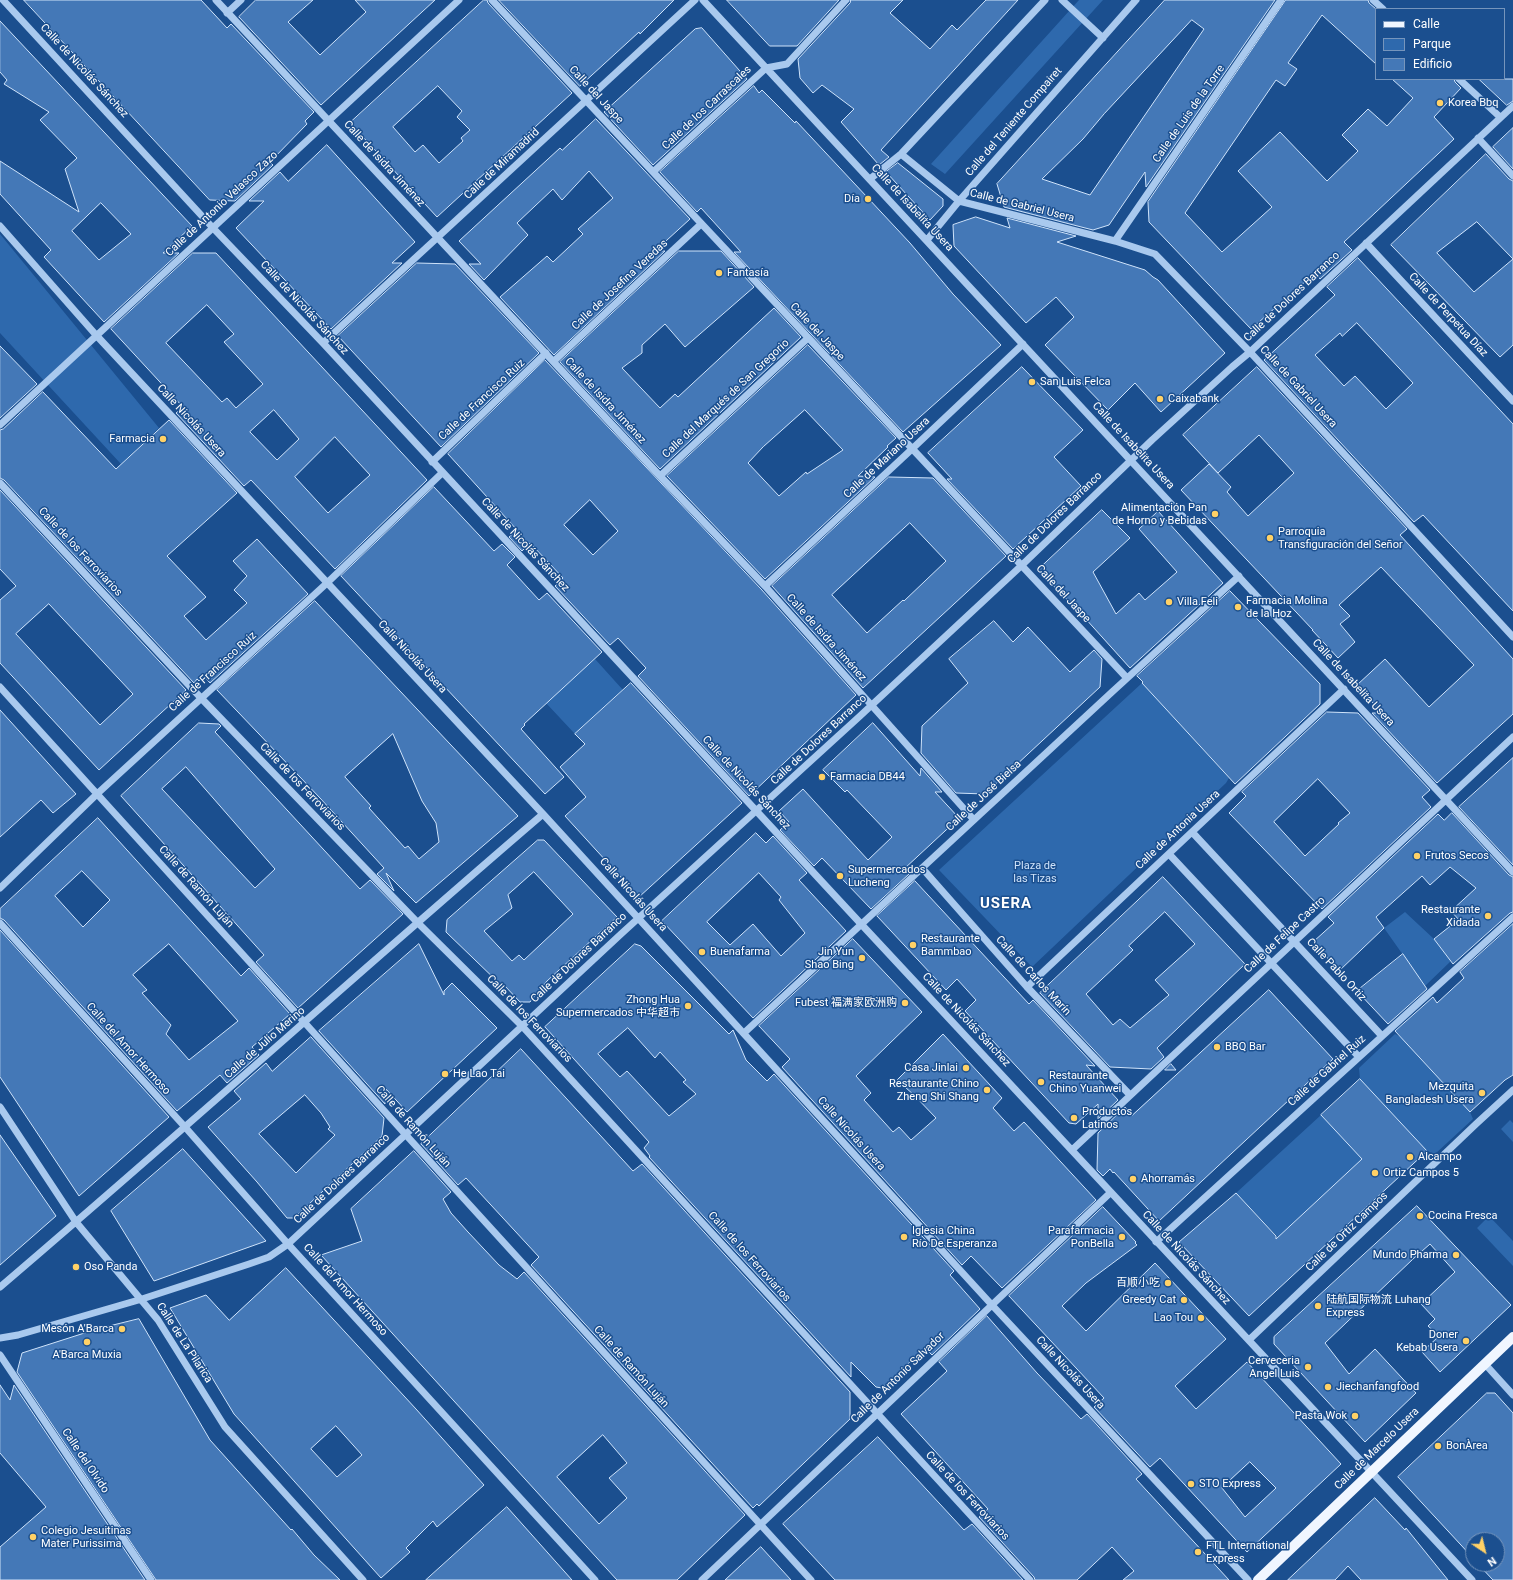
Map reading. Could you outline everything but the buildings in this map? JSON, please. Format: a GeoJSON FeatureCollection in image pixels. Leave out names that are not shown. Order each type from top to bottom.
{"type":"FeatureCollection","features":[{"type":"Feature","properties":{"kind":"main road","name":"Calle de Marcelo Usera"},"geometry":{"type":"LineString","coordinates":[[1258,1580],[1513,1337]]}},
{"type":"Feature","properties":{"kind":"street","name":"Calle de Nicolás Sánchez"},"geometry":{"type":"LineString","coordinates":[[3,0],[213,228],[323,343],[1156,1242],[1472,1580]]}},
{"type":"Feature","properties":{"kind":"street","name":"Calle de Isidra Jiménez"},"geometry":{"type":"LineString","coordinates":[[216,0],[660,476],[765,586],[974,820]]}},
{"type":"Feature","properties":{"kind":"street"},"geometry":{"type":"LineString","coordinates":[[228,13],[242,0]]}},
{"type":"Feature","properties":{"kind":"street","name":"Calle de Antonio Velasco Zazo"},"geometry":{"type":"LineString","coordinates":[[0,425],[459,0]]}},
{"type":"Feature","properties":{"kind":"street","name":"Calle del Jaspe"},"geometry":{"type":"LineString","coordinates":[[492,0],[1127,678]]}},
{"type":"Feature","properties":{"kind":"street","name":"Calle de Miramadrid"},"geometry":{"type":"LineString","coordinates":[[323,343],[695,0]]}},
{"type":"Feature","properties":{"kind":"street","name":"Calle de Isabelita Usera"},"geometry":{"type":"LineString","coordinates":[[703,0],[1513,872]]}},
{"type":"Feature","properties":{"kind":"street","name":"Calle de los Carrascales"},"geometry":{"type":"LineString","coordinates":[[653,172],[766,68],[787,64],[846,0]]}},
{"type":"Feature","properties":{"kind":"street"},"geometry":{"type":"LineString","coordinates":[[870,179],[900,154],[1045,0]]}},
{"type":"Feature","properties":{"kind":"street"},"geometry":{"type":"LineString","coordinates":[[1062,0],[1103,38]]}},
{"type":"Feature","properties":{"kind":"street","name":"Calle del Teniente Compairet"},"geometry":{"type":"LineString","coordinates":[[927,240],[959,201],[1136,0]]}},
{"type":"Feature","properties":{"kind":"street","name":"Calle de Luis de la Torre"},"geometry":{"type":"LineString","coordinates":[[1115,241],[1281,0]]}},
{"type":"Feature","properties":{"kind":"street"},"geometry":{"type":"LineString","coordinates":[[1373,0],[1382,8]]}},
{"type":"Feature","properties":{"kind":"street"},"geometry":{"type":"LineString","coordinates":[[1460,80],[1500,117]]}},
{"type":"Feature","properties":{"kind":"street","name":"Calle de Dolores Barranco"},"geometry":{"type":"LineString","coordinates":[[0,1338],[18,1335],[142,1299],[269,1257],[288,1244],[639,918],[758,811],[1021,566],[1131,460],[1250,352],[1513,106]]}},
{"type":"Feature","properties":{"kind":"street"},"geometry":{"type":"LineString","coordinates":[[1478,138],[1513,176]]}},
{"type":"Feature","properties":{"kind":"street","name":"Calle de Gabriel Usera"},"geometry":{"type":"LineString","coordinates":[[900,154],[959,201],[1115,241],[1155,254],[1250,352],[1513,637]]}},
{"type":"Feature","properties":{"kind":"street","name":"Calle de Josefina Veredas"},"geometry":{"type":"LineString","coordinates":[[554,361],[702,224]]}},
{"type":"Feature","properties":{"kind":"street","name":"Calle Nicolás Usera"},"geometry":{"type":"LineString","coordinates":[[0,226],[96,335],[543,814],[991,1304],[1248,1580]]}},
{"type":"Feature","properties":{"kind":"street","name":"Calle de Perpetua Díaz"},"geometry":{"type":"LineString","coordinates":[[1366,243],[1513,401]]}},
{"type":"Feature","properties":{"kind":"street","name":"Calle del Marqués de San Gregorio"},"geometry":{"type":"LineString","coordinates":[[660,476],[808,338]]}},
{"type":"Feature","properties":{"kind":"street","name":"Calle de Mariano Usera"},"geometry":{"type":"LineString","coordinates":[[765,586],[1023,344]]}},
{"type":"Feature","properties":{"kind":"street","name":"Calle de Francisco Ruiz"},"geometry":{"type":"LineString","coordinates":[[432,462],[546,353]]}},
{"type":"Feature","properties":{"kind":"street","name":"Calle de Francisco Ruiz"},"geometry":{"type":"LineString","coordinates":[[0,888],[97,794],[327,583],[442,473]]}},
{"type":"Feature","properties":{"kind":"street","name":"Calle de los Ferroviarios"},"geometry":{"type":"LineString","coordinates":[[0,483],[201,698],[417,922],[522,1026],[1030,1580]]}},
{"type":"Feature","properties":{"kind":"street","name":"Calle de José Bielsa"},"geometry":{"type":"LineString","coordinates":[[744,1033],[1239,576]]}},
{"type":"Feature","properties":{"kind":"street","name":"Calle de Ramón Luján"},"geometry":{"type":"LineString","coordinates":[[0,687],[406,1136],[812,1580]]}},
{"type":"Feature","properties":{"kind":"street","name":"Calle de Antonia Usera"},"geometry":{"type":"LineString","coordinates":[[1027,987],[1344,689]]}},
{"type":"Feature","properties":{"kind":"street","name":"Calle de Felipe Castro"},"geometry":{"type":"LineString","coordinates":[[1072,1150],[1513,737]]}},
{"type":"Feature","properties":{"kind":"street","name":"Calle de Julio Merino"},"geometry":{"type":"LineString","coordinates":[[0,1287],[305,1023],[417,922],[543,814]]}},
{"type":"Feature","properties":{"kind":"street","name":"Calle Pablo Ortiz"},"geometry":{"type":"LineString","coordinates":[[1192,832],[1382,1036]]}},
{"type":"Feature","properties":{"kind":"street"},"geometry":{"type":"LineString","coordinates":[[1169,854],[1359,1057]]}},
{"type":"Feature","properties":{"kind":"street","name":"Calle de Carlos Marín"},"geometry":{"type":"LineString","coordinates":[[922,868],[1027,987],[1130,1096]]}},
{"type":"Feature","properties":{"kind":"street","name":"Calle de Gabriel Ruiz"},"geometry":{"type":"LineString","coordinates":[[1156,1242],[1513,917]]}},
{"type":"Feature","properties":{"kind":"street","name":"Calle del Amor Hermoso"},"geometry":{"type":"LineString","coordinates":[[0,923],[185,1127],[288,1244],[595,1580]]}},
{"type":"Feature","properties":{"kind":"street","name":"Calle de Ortiz Campos"},"geometry":{"type":"LineString","coordinates":[[1249,1340],[1471,1128],[1513,1090]]}},
{"type":"Feature","properties":{"kind":"street","name":"Calle de La Pilarica"},"geometry":{"type":"LineString","coordinates":[[0,1107],[76,1222],[142,1299],[158,1320],[225,1427],[363,1580]]}},
{"type":"Feature","properties":{"kind":"street","name":"Calle de Antonio Salvador"},"geometry":{"type":"LineString","coordinates":[[702,1580],[1110,1192]]}},
{"type":"Feature","properties":{"kind":"street","name":"Calle del Olvido"},"geometry":{"type":"LineString","coordinates":[[0,1355],[151,1580]]}},
{"type":"Feature","properties":{"kind":"street"},"geometry":{"type":"LineString","coordinates":[[1485,1364],[1513,1395]]}},
{"type":"Feature","properties":{"kind":"green space"},"geometry":{"type":"Polygon","coordinates":[[[1079,0],[1103,0],[945,174],[931,164],[1079,0]]]}},
{"type":"Feature","properties":{"kind":"green space"},"geometry":{"type":"Polygon","coordinates":[[[0,234],[159,428],[121,464],[0,333],[0,234]]]}},
{"type":"Feature","properties":{"kind":"green space"},"geometry":{"type":"Polygon","coordinates":[[[595,659],[623,690],[575,734],[546,703],[595,659]]]}},
{"type":"Feature","properties":{"kind":"green space","name":"Plaza de las Tizas"},"geometry":{"type":"Polygon","coordinates":[[[1142,683],[1229,778],[1226,783],[1032,967],[939,870],[1142,683]]]}},
{"type":"Feature","properties":{"kind":"green space"},"geometry":{"type":"Polygon","coordinates":[[[1405,912],[1434,939],[1451,961],[1425,986],[1384,928],[1405,912]]]}},
{"type":"Feature","properties":{"kind":"green space"},"geometry":{"type":"Polygon","coordinates":[[[1395,1034],[1401,1037],[1470,1112],[1473,1119],[1435,1154],[1427,1151],[1360,1079],[1359,1068],[1395,1034]]]}},
{"type":"Feature","properties":{"kind":"green space"},"geometry":{"type":"Polygon","coordinates":[[[1321,1115],[1362,1159],[1278,1237],[1236,1193],[1321,1115]]]}},
{"type":"Feature","properties":{"kind":"green space"},"geometry":{"type":"Polygon","coordinates":[[[1510,1120],[1513,1123],[1513,1142],[1501,1129],[1510,1120]]]}},
{"type":"Feature","properties":{"kind":"green space"},"geometry":{"type":"Polygon","coordinates":[[[1489,1216],[1513,1241],[1513,1266],[1477,1228],[1489,1216]]]}},
{"type":"Feature","properties":{"kind":"place","name":"Korea Bbq"},"geometry":{"type":"Point","coordinates":[1440,103]}},
{"type":"Feature","properties":{"kind":"place","name":"Día"},"geometry":{"type":"Point","coordinates":[868,199]}},
{"type":"Feature","properties":{"kind":"place","name":"Fantasía"},"geometry":{"type":"Point","coordinates":[719,273]}},
{"type":"Feature","properties":{"kind":"place","name":"San Luis Felca"},"geometry":{"type":"Point","coordinates":[1032,382]}},
{"type":"Feature","properties":{"kind":"place","name":"Caixabank"},"geometry":{"type":"Point","coordinates":[1160,399]}},
{"type":"Feature","properties":{"kind":"place","name":"Farmacia"},"geometry":{"type":"Point","coordinates":[163,439]}},
{"type":"Feature","properties":{"kind":"place","name":"Alimentación Pan de Horno y Bebidas"},"geometry":{"type":"Point","coordinates":[1215,514]}},
{"type":"Feature","properties":{"kind":"place","name":"Parroquia Transfiguración del Señor"},"geometry":{"type":"Point","coordinates":[1270,538]}},
{"type":"Feature","properties":{"kind":"place","name":"Villa Feli"},"geometry":{"type":"Point","coordinates":[1169,602]}},
{"type":"Feature","properties":{"kind":"place","name":"Farmacia Molina de la Hoz"},"geometry":{"type":"Point","coordinates":[1238,607]}},
{"type":"Feature","properties":{"kind":"place","name":"Farmacia DB44"},"geometry":{"type":"Point","coordinates":[822,777]}},
{"type":"Feature","properties":{"kind":"place","name":"Frutos Secos"},"geometry":{"type":"Point","coordinates":[1417,856]}},
{"type":"Feature","properties":{"kind":"place","name":"Supermercados Lucheng"},"geometry":{"type":"Point","coordinates":[840,876]}},
{"type":"Feature","properties":{"kind":"place","name":"Restaurante Xidada"},"geometry":{"type":"Point","coordinates":[1488,916]}},
{"type":"Feature","properties":{"kind":"place","name":"Restaurante Bammbao"},"geometry":{"type":"Point","coordinates":[913,945]}},
{"type":"Feature","properties":{"kind":"place","name":"Buenafarma"},"geometry":{"type":"Point","coordinates":[702,952]}},
{"type":"Feature","properties":{"kind":"place","name":"Jin Yun Shao Bing"},"geometry":{"type":"Point","coordinates":[862,958]}},
{"type":"Feature","properties":{"kind":"place","name":"Fubest 福满家欧洲购"},"geometry":{"type":"Point","coordinates":[905,1003]}},
{"type":"Feature","properties":{"kind":"place","name":"Zhong Hua Supermercados 中华超市"},"geometry":{"type":"Point","coordinates":[688,1006]}},
{"type":"Feature","properties":{"kind":"place","name":"BBQ Bar"},"geometry":{"type":"Point","coordinates":[1217,1047]}},
{"type":"Feature","properties":{"kind":"place","name":"Casa Jinlai"},"geometry":{"type":"Point","coordinates":[966,1068]}},
{"type":"Feature","properties":{"kind":"place","name":"He Lao Tai"},"geometry":{"type":"Point","coordinates":[445,1074]}},
{"type":"Feature","properties":{"kind":"place","name":"Restaurante Chino Yuanwei"},"geometry":{"type":"Point","coordinates":[1041,1082]}},
{"type":"Feature","properties":{"kind":"place","name":"Restaurante Chino Zheng Shi Shang"},"geometry":{"type":"Point","coordinates":[987,1090]}},
{"type":"Feature","properties":{"kind":"place","name":"Mezquita Bangladesh Usera"},"geometry":{"type":"Point","coordinates":[1482,1093]}},
{"type":"Feature","properties":{"kind":"place","name":"Productos Latinos"},"geometry":{"type":"Point","coordinates":[1074,1118]}},
{"type":"Feature","properties":{"kind":"place","name":"Alcampo"},"geometry":{"type":"Point","coordinates":[1410,1157]}},
{"type":"Feature","properties":{"kind":"place","name":"Ortiz Campos 5"},"geometry":{"type":"Point","coordinates":[1375,1173]}},
{"type":"Feature","properties":{"kind":"place","name":"Ahorramás"},"geometry":{"type":"Point","coordinates":[1133,1179]}},
{"type":"Feature","properties":{"kind":"place","name":"Cocina Fresca"},"geometry":{"type":"Point","coordinates":[1420,1216]}},
{"type":"Feature","properties":{"kind":"place","name":"Iglesia China Río De Esperanza"},"geometry":{"type":"Point","coordinates":[904,1237]}},
{"type":"Feature","properties":{"kind":"place","name":"Parafarmacia PonBella"},"geometry":{"type":"Point","coordinates":[1122,1237]}},
{"type":"Feature","properties":{"kind":"place","name":"Mundo Pharma"},"geometry":{"type":"Point","coordinates":[1456,1255]}},
{"type":"Feature","properties":{"kind":"place","name":"Oso Panda"},"geometry":{"type":"Point","coordinates":[76,1267]}},
{"type":"Feature","properties":{"kind":"place","name":"百顺小吃"},"geometry":{"type":"Point","coordinates":[1168,1283]}},
{"type":"Feature","properties":{"kind":"place","name":"Greedy Cat"},"geometry":{"type":"Point","coordinates":[1184,1300]}},
{"type":"Feature","properties":{"kind":"place","name":"陆航国际物流 Luhang Express"},"geometry":{"type":"Point","coordinates":[1318,1306]}},
{"type":"Feature","properties":{"kind":"place","name":"Lao Tou"},"geometry":{"type":"Point","coordinates":[1201,1318]}},
{"type":"Feature","properties":{"kind":"place","name":"Mesón A'Barca"},"geometry":{"type":"Point","coordinates":[122,1329]}},
{"type":"Feature","properties":{"kind":"place","name":"Doner Kebab Usera"},"geometry":{"type":"Point","coordinates":[1466,1341]}},
{"type":"Feature","properties":{"kind":"place","name":"A'Barca Muxia"},"geometry":{"type":"Point","coordinates":[87,1342]}},
{"type":"Feature","properties":{"kind":"place","name":"Cerveceria Angel Luis"},"geometry":{"type":"Point","coordinates":[1308,1367]}},
{"type":"Feature","properties":{"kind":"place","name":"Jiechanfangfood"},"geometry":{"type":"Point","coordinates":[1328,1387]}},
{"type":"Feature","properties":{"kind":"place","name":"Pasta Wok"},"geometry":{"type":"Point","coordinates":[1355,1416]}},
{"type":"Feature","properties":{"kind":"place","name":"BonÀrea"},"geometry":{"type":"Point","coordinates":[1438,1446]}},
{"type":"Feature","properties":{"kind":"place","name":"STO Express"},"geometry":{"type":"Point","coordinates":[1191,1484]}},
{"type":"Feature","properties":{"kind":"place","name":"Colegio Jesuitinas Mater Purissima"},"geometry":{"type":"Point","coordinates":[33,1537]}},
{"type":"Feature","properties":{"kind":"place","name":"FTL International Express"},"geometry":{"type":"Point","coordinates":[1198,1552]}},
{"type":"Feature","properties":{"kind":"district","name":"USERA"},"geometry":{"type":"Point","coordinates":[1006,904]}}]}
